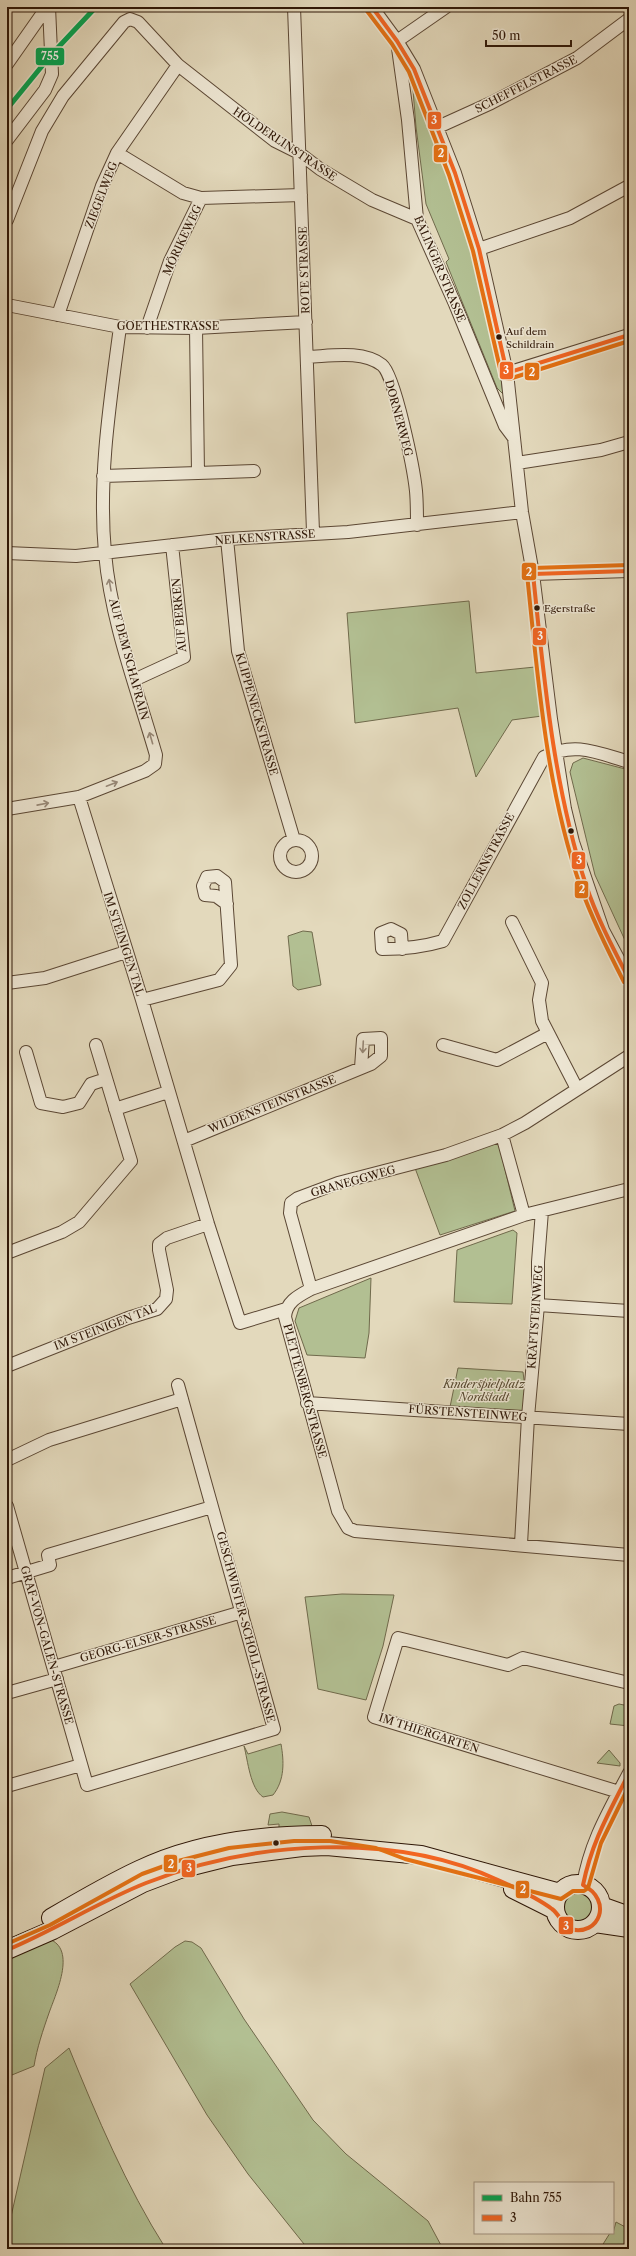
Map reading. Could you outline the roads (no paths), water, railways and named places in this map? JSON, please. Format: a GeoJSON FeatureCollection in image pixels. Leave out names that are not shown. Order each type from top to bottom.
{"type":"FeatureCollection","features":[{"type":"Feature","properties":{"kind":"street"},"geometry":{"type":"LineString","coordinates":[[7,64],[48,7]]}},
{"type":"Feature","properties":{"kind":"street"},"geometry":{"type":"LineString","coordinates":[[7,140],[45,90],[52,74],[48,7]]}},
{"type":"Feature","properties":{"kind":"street","name":"ROTE STRASSE"},"geometry":{"type":"LineString","coordinates":[[294,7],[308,357],[313,532]]}},
{"type":"Feature","properties":{"kind":"street","name":"BALINGER STRASSE"},"geometry":{"type":"LineString","coordinates":[[372,7],[397,41],[414,69],[438,127],[479,249],[507,373],[518,463],[522,512],[533,574],[556,750],[573,842],[603,930],[629,979]]}},
{"type":"Feature","properties":{"kind":"street"},"geometry":{"type":"LineString","coordinates":[[397,41],[446,7]]}},
{"type":"Feature","properties":{"kind":"street","name":"HÖLDERLINSTRASSE"},"geometry":{"type":"LineString","coordinates":[[7,220],[42,131],[63,96],[124,22],[130,19],[138,22],[178,65],[247,121],[275,141],[299,153],[344,184],[372,200],[417,219]]}},
{"type":"Feature","properties":{"kind":"street","name":"SCHEFFELSTRASSE"},"geometry":{"type":"LineString","coordinates":[[438,127],[491,103],[577,58],[629,19]]}},
{"type":"Feature","properties":{"kind":"street","name":"BALINGER STRASSE"},"geometry":{"type":"LineString","coordinates":[[397,41],[408,120],[417,219],[455,304],[505,426],[514,438]]}},
{"type":"Feature","properties":{"kind":"street","name":"ZIEGELWEG"},"geometry":{"type":"LineString","coordinates":[[58,315],[102,186],[117,153],[178,65]]}},
{"type":"Feature","properties":{"kind":"street"},"geometry":{"type":"LineString","coordinates":[[117,153],[183,193],[201,198],[301,195]]}},
{"type":"Feature","properties":{"kind":"street"},"geometry":{"type":"LineString","coordinates":[[479,249],[570,218],[629,186]]}},
{"type":"Feature","properties":{"kind":"street","name":"MÖRIKEWEG"},"geometry":{"type":"LineString","coordinates":[[147,328],[170,261],[201,198]]}},
{"type":"Feature","properties":{"kind":"street","name":"GOETHESTRASSE"},"geometry":{"type":"LineString","coordinates":[[7,305],[120,327],[196,328],[306,322]]}},
{"type":"Feature","properties":{"kind":"street","name":"AUF DEM SCHAFRAIN"},"geometry":{"type":"LineString","coordinates":[[78,797],[145,770],[155,764],[156,755],[118,626],[105,553],[103,476],[108,415],[120,327]]}},
{"type":"Feature","properties":{"kind":"street"},"geometry":{"type":"LineString","coordinates":[[196,328],[198,473]]}},
{"type":"Feature","properties":{"kind":"street"},"geometry":{"type":"LineString","coordinates":[[507,373],[629,335]]}},
{"type":"Feature","properties":{"kind":"street","name":"DORNERWEG"},"geometry":{"type":"LineString","coordinates":[[308,357],[344,355],[368,357],[383,366],[391,380],[404,431],[416,490],[417,524]]}},
{"type":"Feature","properties":{"kind":"street"},"geometry":{"type":"LineString","coordinates":[[518,463],[601,450],[629,442]]}},
{"type":"Feature","properties":{"kind":"street"},"geometry":{"type":"LineString","coordinates":[[103,476],[254,471]]}},
{"type":"Feature","properties":{"kind":"street","name":"NELKENSTRASSE"},"geometry":{"type":"LineString","coordinates":[[7,553],[76,556],[227,539],[313,532],[348,532],[522,512]]}},
{"type":"Feature","properties":{"kind":"street","name":"KLIPPENECKSTRASSE"},"geometry":{"type":"LineString","coordinates":[[227,539],[238,652],[294,840]]}},
{"type":"Feature","properties":{"kind":"street","name":"AUF BERKEN"},"geometry":{"type":"LineString","coordinates":[[134,680],[184,657],[172,545]]}},
{"type":"Feature","properties":{"kind":"street"},"geometry":{"type":"LineString","coordinates":[[533,574],[629,571]]}},
{"type":"Feature","properties":{"kind":"street"},"geometry":{"type":"LineString","coordinates":[[556,750],[570,748],[585,749],[629,762]]}},
{"type":"Feature","properties":{"kind":"street","name":"ZOLLERNSTRASSE"},"geometry":{"type":"LineString","coordinates":[[402,949],[427,946],[443,941],[536,768],[544,757],[556,750]]}},
{"type":"Feature","properties":{"kind":"street"},"geometry":{"type":"LineString","coordinates":[[7,809],[78,797]]}},
{"type":"Feature","properties":{"kind":"street","name":"IM STEINIGEN TAL"},"geometry":{"type":"LineString","coordinates":[[78,797],[142,1000],[208,1224],[240,1323],[286,1309]]}},
{"type":"Feature","properties":{"kind":"street"},"geometry":{"type":"LineString","coordinates":[[142,1000],[219,980],[231,965],[227,904]]}},
{"type":"Feature","properties":{"kind":"street"},"geometry":{"type":"LineString","coordinates":[[512,922],[542,983],[539,1000],[542,1021],[577,1089]]}},
{"type":"Feature","properties":{"kind":"street"},"geometry":{"type":"LineString","coordinates":[[7,983],[45,978],[126,952]]}},
{"type":"Feature","properties":{"kind":"street"},"geometry":{"type":"LineString","coordinates":[[443,1045],[497,1060],[548,1033]]}},
{"type":"Feature","properties":{"kind":"street"},"geometry":{"type":"LineString","coordinates":[[7,1253],[62,1232],[79,1222],[131,1161],[96,1045]]}},
{"type":"Feature","properties":{"kind":"street"},"geometry":{"type":"LineString","coordinates":[[26,1052],[41,1103],[63,1107],[79,1103],[90,1084],[106,1079]]}},
{"type":"Feature","properties":{"kind":"street","name":"GRANEGGWEG"},"geometry":{"type":"LineString","coordinates":[[311,1289],[290,1213],[291,1203],[294,1200],[338,1183],[446,1155],[502,1135],[629,1056]]}},
{"type":"Feature","properties":{"kind":"street","name":"WILDENSTEINSTRASSE"},"geometry":{"type":"LineString","coordinates":[[184,1141],[361,1068]]}},
{"type":"Feature","properties":{"kind":"street"},"geometry":{"type":"LineString","coordinates":[[115,1109],[168,1092]]}},
{"type":"Feature","properties":{"kind":"street"},"geometry":{"type":"LineString","coordinates":[[502,1135],[524,1216]]}},
{"type":"Feature","properties":{"kind":"street","name":"PLETTENBERGSTRASSE"},"geometry":{"type":"LineString","coordinates":[[629,1189],[524,1216],[311,1289],[300,1295],[286,1309],[286,1325],[307,1403],[338,1511],[348,1528],[354,1531],[521,1544],[629,1555]]}},
{"type":"Feature","properties":{"kind":"street","name":"KRAFTSTEINWEG"},"geometry":{"type":"LineString","coordinates":[[521,1544],[528,1417],[538,1305],[538,1262],[542,1211]]}},
{"type":"Feature","properties":{"kind":"street","name":"IM STEINIGEN TAL"},"geometry":{"type":"LineString","coordinates":[[7,1366],[128,1318],[157,1309],[166,1299],[167,1290],[159,1244],[167,1238],[208,1224]]}},
{"type":"Feature","properties":{"kind":"street"},"geometry":{"type":"LineString","coordinates":[[538,1305],[629,1311]]}},
{"type":"Feature","properties":{"kind":"street","name":"GESCHWISTER-SCHOLL-STRASSE"},"geometry":{"type":"LineString","coordinates":[[87,1785],[274,1729],[178,1385]]}},
{"type":"Feature","properties":{"kind":"street"},"geometry":{"type":"LineString","coordinates":[[7,1460],[49,1440],[182,1399]]}},
{"type":"Feature","properties":{"kind":"street","name":"FÜRSTENSTEINWEG"},"geometry":{"type":"LineString","coordinates":[[307,1403],[629,1424]]}},
{"type":"Feature","properties":{"kind":"street","name":"GRAF-VON-GALEN-STRASSE"},"geometry":{"type":"LineString","coordinates":[[7,1506],[87,1785]]}},
{"type":"Feature","properties":{"kind":"street"},"geometry":{"type":"LineString","coordinates":[[7,1578],[50,1565],[48,1555],[212,1507]]}},
{"type":"Feature","properties":{"kind":"street","name":"GEORG-ELSER-STRASSE"},"geometry":{"type":"LineString","coordinates":[[7,1693],[56,1673],[242,1612]]}},
{"type":"Feature","properties":{"kind":"street","name":"IM THIERGARTEN"},"geometry":{"type":"LineString","coordinates":[[624,1794],[374,1717],[398,1638],[508,1665],[523,1658],[629,1682]]}},
{"type":"Feature","properties":{"kind":"street"},"geometry":{"type":"LineString","coordinates":[[7,1786],[81,1765]]}},
{"type":"Feature","properties":{"kind":"street"},"geometry":{"type":"LineString","coordinates":[[583,1885],[592,1846],[624,1794],[629,1773]]}},
{"type":"Feature","properties":{"kind":"street"},"geometry":{"type":"LineString","coordinates":[[7,1938],[47,1920],[139,1870],[176,1855],[228,1842],[294,1835],[330,1835],[377,1842],[407,1853],[481,1872],[558,1902]]}},
{"type":"Feature","properties":{"kind":"street"},"geometry":{"type":"LineString","coordinates":[[7,1950],[53,1930],[143,1883],[180,1869],[232,1856],[302,1847],[327,1846],[407,1853]]}},
{"type":"Feature","properties":{"kind":"street"},"geometry":{"type":"LineString","coordinates":[[571,1885],[583,1885],[597,1895],[601,1906],[600,1914],[594,1923],[582,1930],[568,1927],[562,1923],[558,1902],[571,1885]]}},
{"type":"Feature","properties":{"kind":"street"},"geometry":{"type":"LineString","coordinates":[[601,1906],[629,1916]]}},
{"type":"Feature","properties":{"kind":"street"},"geometry":{"type":"LineString","coordinates":[[594,1923],[629,1928]]}},
{"type":"Feature","properties":{"kind":"rail line","name":"755"},"geometry":{"type":"LineString","coordinates":[[7,109],[51,55],[96,7]]}},
{"type":"Feature","properties":{"kind":"place","name":"Auf dem Schildrain"},"geometry":{"type":"Point","coordinates":[499,337]}},
{"type":"Feature","properties":{"kind":"place","name":"Egerstraße"},"geometry":{"type":"Point","coordinates":[537,608]}},
{"type":"Feature","properties":{"kind":"park label","name":"Kinderspielplatz Nordstadt"},"geometry":{"type":"Point","coordinates":[484,1390]}}]}
